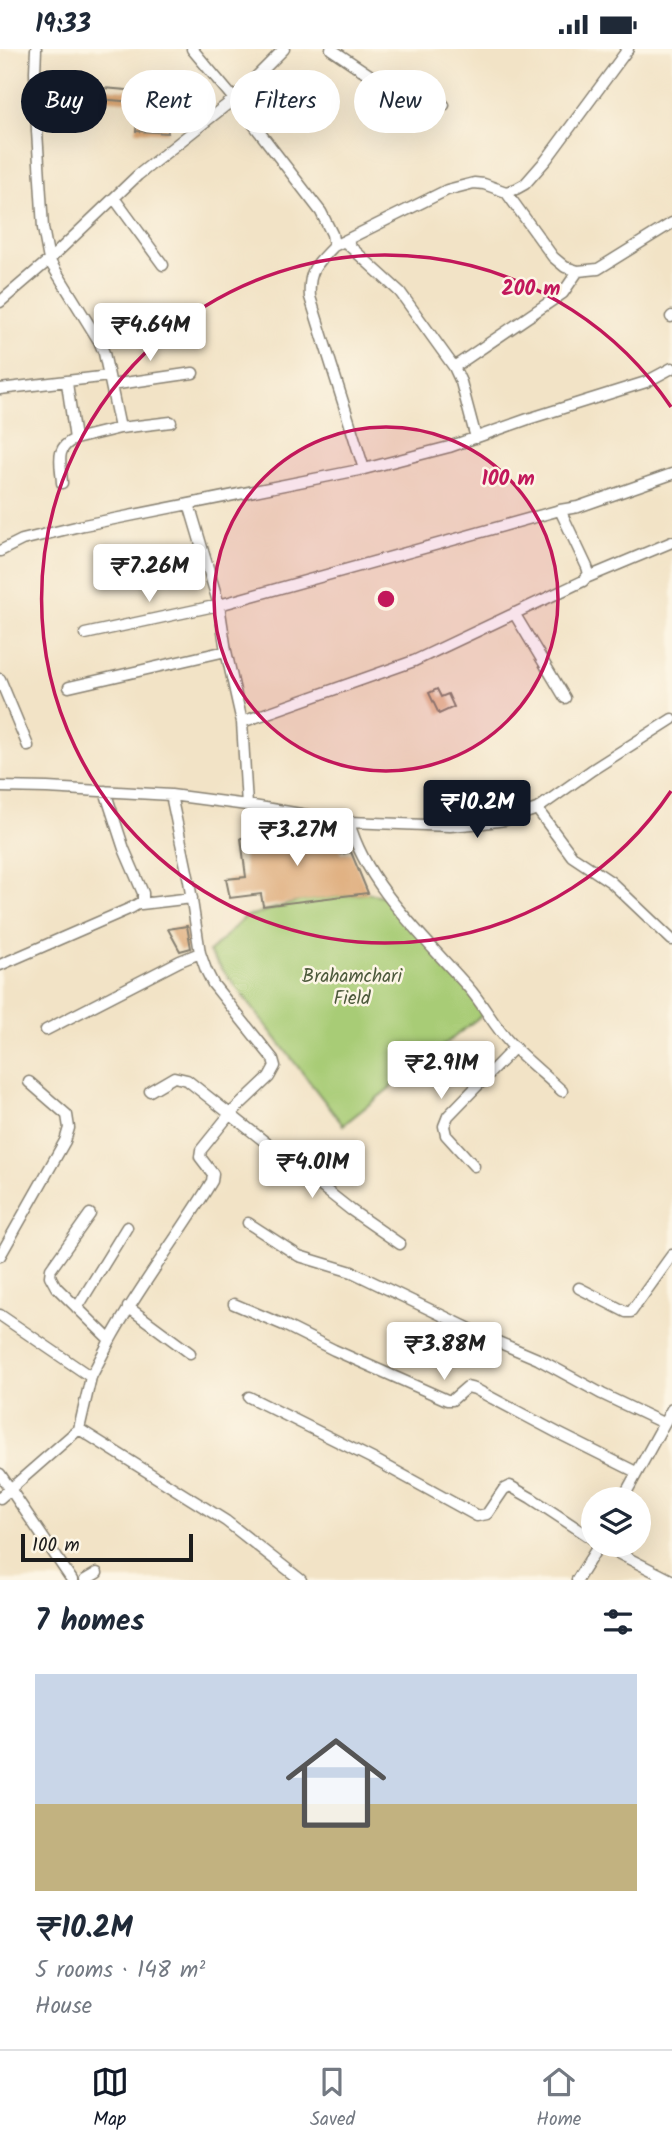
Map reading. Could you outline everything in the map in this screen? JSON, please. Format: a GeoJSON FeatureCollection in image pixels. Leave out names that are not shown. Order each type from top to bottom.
{"type":"FeatureCollection","features":[{"type":"Feature","properties":{"kind":"street"},"geometry":{"type":"LineString","coordinates":[[36,49],[37,131],[43,228],[49,260],[99,341],[120,428]]}},
{"type":"Feature","properties":{"kind":"street"},"geometry":{"type":"LineString","coordinates":[[192,49],[230,94]]}},
{"type":"Feature","properties":{"kind":"street"},"geometry":{"type":"LineString","coordinates":[[263,70],[284,49]]}},
{"type":"Feature","properties":{"kind":"street"},"geometry":{"type":"LineString","coordinates":[[331,49],[362,70]]}},
{"type":"Feature","properties":{"kind":"street"},"geometry":{"type":"LineString","coordinates":[[506,192],[525,184],[536,172],[628,49]]}},
{"type":"Feature","properties":{"kind":"street"},"geometry":{"type":"LineString","coordinates":[[0,302],[49,260],[138,174],[230,102]]}},
{"type":"Feature","properties":{"kind":"street"},"geometry":{"type":"LineString","coordinates":[[260,133],[321,212],[339,244],[400,292],[454,367],[461,382],[475,438]]}},
{"type":"Feature","properties":{"kind":"street"},"geometry":{"type":"LineString","coordinates":[[364,469],[310,297],[312,270],[339,244],[447,190],[474,183],[506,192],[553,257],[565,267],[578,271],[598,269],[672,223]]}},
{"type":"Feature","properties":{"kind":"street"},"geometry":{"type":"LineString","coordinates":[[114,198],[163,265]]}},
{"type":"Feature","properties":{"kind":"street"},"geometry":{"type":"LineString","coordinates":[[454,367],[563,293],[578,271]]}},
{"type":"Feature","properties":{"kind":"street"},"geometry":{"type":"LineString","coordinates":[[0,551],[22,540],[84,525],[364,469],[449,447],[646,382],[672,368]]}},
{"type":"Feature","properties":{"kind":"street"},"geometry":{"type":"LineString","coordinates":[[0,389],[193,373]]}},
{"type":"Feature","properties":{"kind":"street"},"geometry":{"type":"LineString","coordinates":[[68,383],[75,439]]}},
{"type":"Feature","properties":{"kind":"street"},"geometry":{"type":"LineString","coordinates":[[62,483],[60,452],[66,443],[120,428],[172,422]]}},
{"type":"Feature","properties":{"kind":"street"},"geometry":{"type":"LineString","coordinates":[[85,634],[219,605],[560,510],[587,505],[672,474]]}},
{"type":"Feature","properties":{"kind":"street"},"geometry":{"type":"LineString","coordinates":[[189,504],[219,605],[242,722],[247,805]]}},
{"type":"Feature","properties":{"kind":"street"},"geometry":{"type":"LineString","coordinates":[[560,510],[587,567],[589,574],[586,578]]}},
{"type":"Feature","properties":{"kind":"street"},"geometry":{"type":"LineString","coordinates":[[242,722],[414,661],[586,578],[672,542]]}},
{"type":"Feature","properties":{"kind":"street"},"geometry":{"type":"LineString","coordinates":[[514,613],[565,698]]}},
{"type":"Feature","properties":{"kind":"street"},"geometry":{"type":"LineString","coordinates":[[69,687],[226,651]]}},
{"type":"Feature","properties":{"kind":"street"},"geometry":{"type":"LineString","coordinates":[[0,679],[28,746]]}},
{"type":"Feature","properties":{"kind":"street"},"geometry":{"type":"LineString","coordinates":[[0,787],[171,795],[349,822],[450,826],[472,824],[505,820],[537,809],[672,719]]}},
{"type":"Feature","properties":{"kind":"street"},"geometry":{"type":"LineString","coordinates":[[105,792],[124,849],[143,893],[141,904]]}},
{"type":"Feature","properties":{"kind":"street"},"geometry":{"type":"LineString","coordinates":[[5,1495],[79,1429],[91,1377],[110,1340],[128,1307],[152,1275],[212,1181],[213,1174],[200,1154],[230,1114],[269,1077],[276,1062],[213,984],[200,953],[171,795]]}},
{"type":"Feature","properties":{"kind":"street"},"geometry":{"type":"LineString","coordinates":[[537,809],[572,856],[611,882],[672,940]]}},
{"type":"Feature","properties":{"kind":"street"},"geometry":{"type":"LineString","coordinates":[[349,822],[362,856],[388,897],[474,994],[515,1047],[562,1091]]}},
{"type":"Feature","properties":{"kind":"street"},"geometry":{"type":"LineString","coordinates":[[0,965],[141,904],[192,898]]}},
{"type":"Feature","properties":{"kind":"street"},"geometry":{"type":"LineString","coordinates":[[46,1030],[200,953]]}},
{"type":"Feature","properties":{"kind":"street"},"geometry":{"type":"LineString","coordinates":[[474,1166],[446,1135],[446,1121],[515,1047]]}},
{"type":"Feature","properties":{"kind":"street"},"geometry":{"type":"LineString","coordinates":[[150,1091],[174,1077],[181,1077],[351,1210],[400,1244]]}},
{"type":"Feature","properties":{"kind":"street"},"geometry":{"type":"LineString","coordinates":[[0,1256],[65,1141],[69,1128],[67,1115],[29,1082]]}},
{"type":"Feature","properties":{"kind":"street"},"geometry":{"type":"LineString","coordinates":[[90,1214],[51,1269],[50,1276],[56,1287],[110,1340]]}},
{"type":"Feature","properties":{"kind":"street"},"geometry":{"type":"LineString","coordinates":[[248,1223],[299,1256],[352,1272],[491,1339],[514,1347],[663,1423]]}},
{"type":"Feature","properties":{"kind":"street"},"geometry":{"type":"LineString","coordinates":[[78,1308],[127,1227]]}},
{"type":"Feature","properties":{"kind":"street"},"geometry":{"type":"LineString","coordinates":[[579,1288],[631,1312],[672,1255]]}},
{"type":"Feature","properties":{"kind":"street"},"geometry":{"type":"LineString","coordinates":[[234,1304],[447,1400],[452,1400],[467,1387],[475,1389],[636,1472]]}},
{"type":"Feature","properties":{"kind":"street"},"geometry":{"type":"LineString","coordinates":[[128,1307],[190,1353]]}},
{"type":"Feature","properties":{"kind":"street"},"geometry":{"type":"LineString","coordinates":[[0,1315],[91,1377]]}},
{"type":"Feature","properties":{"kind":"street"},"geometry":{"type":"LineString","coordinates":[[249,1397],[377,1461],[477,1516],[487,1514],[504,1489],[510,1486],[581,1531]]}},
{"type":"Feature","properties":{"kind":"street"},"geometry":{"type":"LineString","coordinates":[[628,1487],[672,1409]]}},
{"type":"Feature","properties":{"kind":"street"},"geometry":{"type":"LineString","coordinates":[[79,1429],[226,1521],[301,1580]]}},
{"type":"Feature","properties":{"kind":"street"},"geometry":{"type":"LineString","coordinates":[[0,1474],[5,1495],[72,1580]]}},
{"type":"Feature","properties":{"kind":"street"},"geometry":{"type":"LineString","coordinates":[[578,1580],[593,1557]]}},
{"type":"Feature","properties":{"kind":"street"},"geometry":{"type":"LineString","coordinates":[[625,1557],[671,1580]]}},
{"type":"Feature","properties":{"kind":"street"},"geometry":{"type":"LineString","coordinates":[[85,1580],[97,1573]]}},
{"type":"Feature","properties":{"kind":"green space","name":"Brahamchari Field"},"geometry":{"type":"Polygon","coordinates":[[[368,893],[388,897],[488,1010],[343,1125],[209,952],[245,917],[300,901],[368,893]]]}},
{"type":"Feature","properties":{"kind":"building"},"geometry":{"type":"Polygon","coordinates":[[[107,88],[121,90],[121,101],[107,100],[107,88]]]}},
{"type":"Feature","properties":{"kind":"building"},"geometry":{"type":"Polygon","coordinates":[[[437,689],[441,697],[448,694],[454,707],[439,714],[429,693],[437,689]]]}},
{"type":"Feature","properties":{"kind":"building"},"geometry":{"type":"Polygon","coordinates":[[[338,828],[341,854],[351,852],[368,893],[263,906],[261,894],[230,898],[226,879],[246,877],[241,838],[338,828]]]}},
{"type":"Feature","properties":{"kind":"building"},"geometry":{"type":"Polygon","coordinates":[[[187,926],[191,948],[180,951],[168,929],[187,926]]]}}]}
